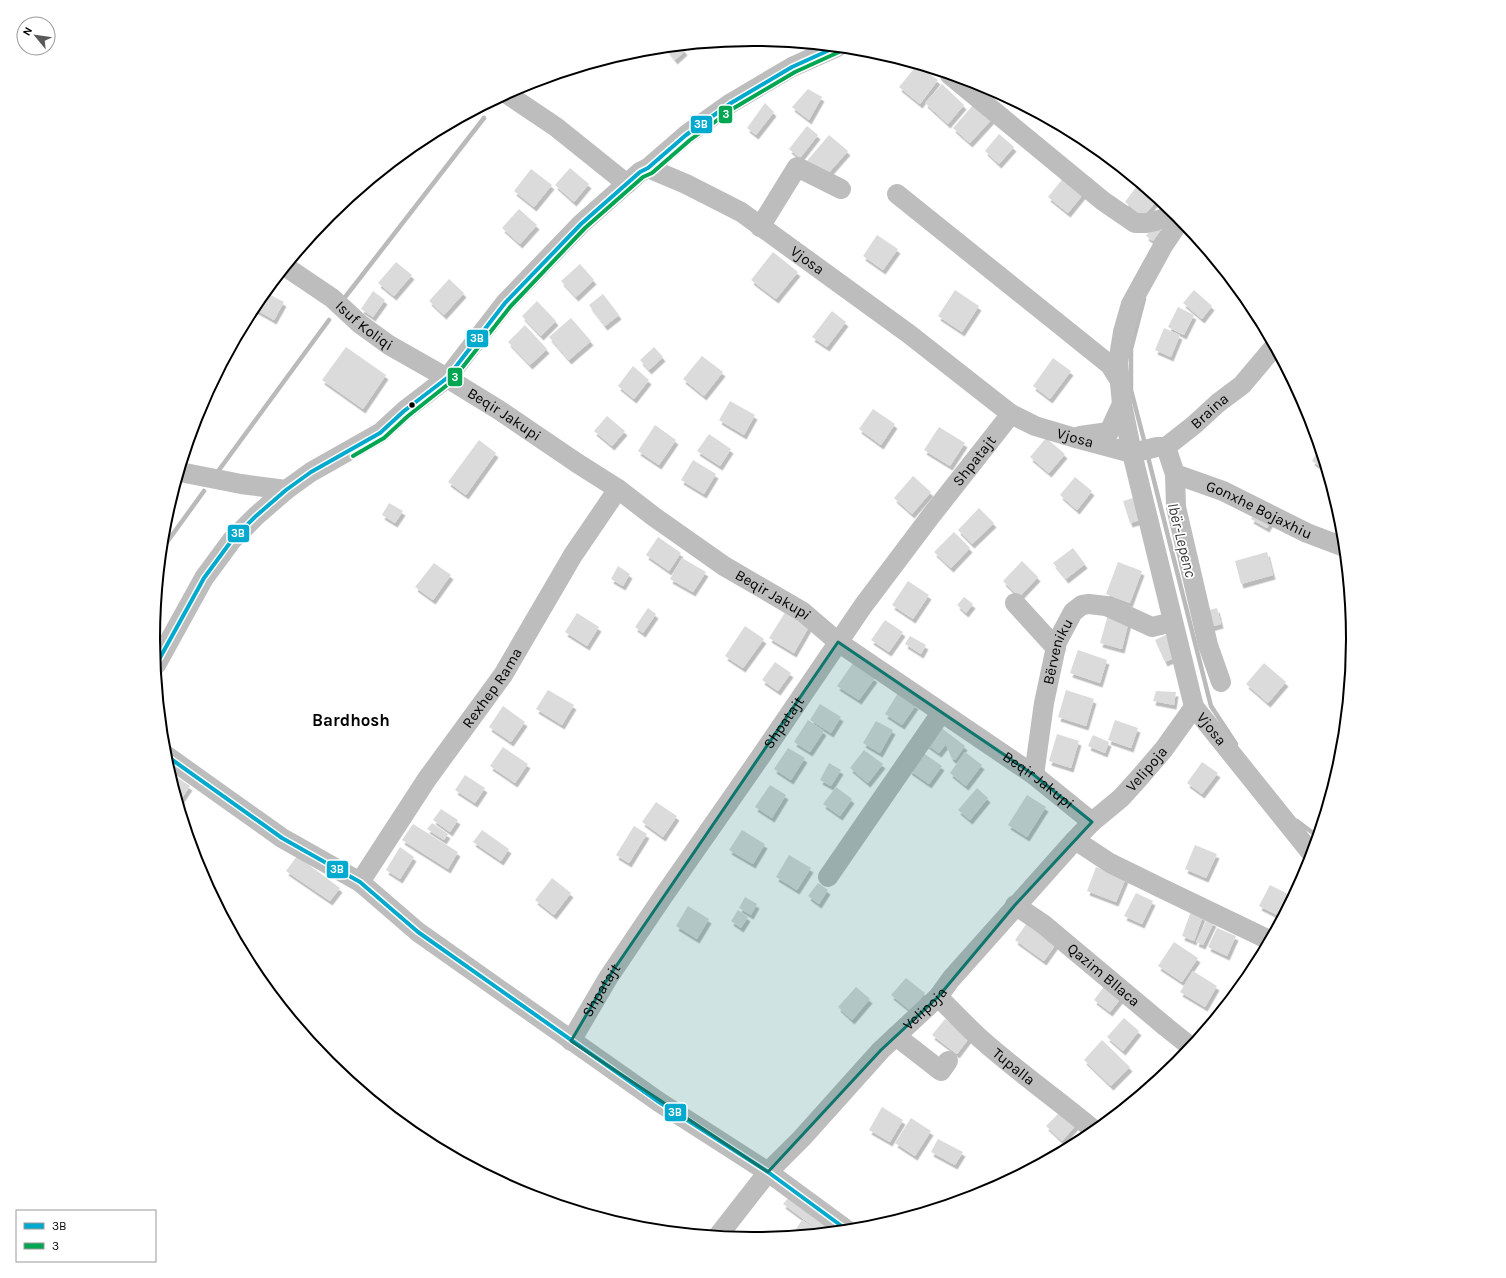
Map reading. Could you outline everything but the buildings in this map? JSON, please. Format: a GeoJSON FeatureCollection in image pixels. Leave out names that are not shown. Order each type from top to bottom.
{"type":"FeatureCollection","features":[{"type":"Feature","properties":{"kind":"street"},"geometry":{"type":"LineString","coordinates":[[160,657],[204,578],[232,540],[251,520],[286,490],[311,472],[380,433],[404,411],[448,378],[505,303],[581,224],[640,172],[648,168],[686,135],[731,103],[792,67],[828,51]]}},
{"type":"Feature","properties":{"kind":"street"},"geometry":{"type":"LineString","coordinates":[[960,83],[1103,201],[1135,223],[1146,223],[1168,216]]}},
{"type":"Feature","properties":{"kind":"street"},"geometry":{"type":"LineString","coordinates":[[512,97],[556,127],[627,184]]}},
{"type":"Feature","properties":{"kind":"street"},"geometry":{"type":"LineString","coordinates":[[760,227],[797,167],[841,190]]}},
{"type":"Feature","properties":{"kind":"street","name":"Vjosa"},"geometry":{"type":"LineString","coordinates":[[648,168],[686,184],[741,212],[909,334],[1011,414],[1035,426],[1132,453],[1194,707],[1308,849]]}},
{"type":"Feature","properties":{"kind":"street"},"geometry":{"type":"LineString","coordinates":[[897,194],[1110,365],[1120,381]]}},
{"type":"Feature","properties":{"kind":"street"},"geometry":{"type":"LineString","coordinates":[[1132,453],[1122,404],[1118,363],[1124,332],[1131,304],[1176,225]]}},
{"type":"Feature","properties":{"kind":"street","name":"Isuf Koliqi"},"geometry":{"type":"LineString","coordinates":[[290,270],[332,298],[360,324],[389,345],[448,378]]}},
{"type":"Feature","properties":{"kind":"street","name":"Braina"},"geometry":{"type":"LineString","coordinates":[[1132,453],[1161,447],[1194,425],[1218,403],[1242,385],[1271,351]]}},
{"type":"Feature","properties":{"kind":"street","name":"Beqir Jakupi"},"geometry":{"type":"LineString","coordinates":[[448,378],[618,489],[653,516],[724,566],[803,612],[838,642],[1034,776],[1092,822]]}},
{"type":"Feature","properties":{"kind":"street"},"geometry":{"type":"LineString","coordinates":[[1072,437],[1109,432],[1122,404]]}},
{"type":"Feature","properties":{"kind":"street","name":"Shpatajt"},"geometry":{"type":"LineString","coordinates":[[572,1041],[608,978],[863,606],[930,516],[1011,414]]}},
{"type":"Feature","properties":{"kind":"street"},"geometry":{"type":"LineString","coordinates":[[1161,447],[1175,474],[1176,507],[1208,645],[1221,682]]}},
{"type":"Feature","properties":{"kind":"street"},"geometry":{"type":"LineString","coordinates":[[184,473],[193,476],[286,490]]}},
{"type":"Feature","properties":{"kind":"street","name":"Gonxhe Bojaxhiu"},"geometry":{"type":"LineString","coordinates":[[1175,474],[1223,491],[1308,533],[1338,544]]}},
{"type":"Feature","properties":{"kind":"street","name":"Rexhep Rama"},"geometry":{"type":"LineString","coordinates":[[360,882],[427,780],[503,675],[573,555],[618,489]]}},
{"type":"Feature","properties":{"kind":"street"},"geometry":{"type":"LineString","coordinates":[[1015,603],[1056,648]]}},
{"type":"Feature","properties":{"kind":"street","name":"Bërveniku"},"geometry":{"type":"LineString","coordinates":[[1034,776],[1044,703],[1057,642],[1073,612],[1082,605],[1106,606],[1152,627],[1173,622]]}},
{"type":"Feature","properties":{"kind":"street","name":"Velipoja"},"geometry":{"type":"LineString","coordinates":[[722,1231],[768,1172],[802,1138],[881,1050],[938,997],[951,979],[1015,905],[1075,840],[1092,822],[1121,798],[1140,777],[1164,749],[1194,707]]}},
{"type":"Feature","properties":{"kind":"street"},"geometry":{"type":"LineString","coordinates":[[828,877],[941,713]]}},
{"type":"Feature","properties":{"kind":"street"},"geometry":{"type":"LineString","coordinates":[[172,760],[282,838],[360,882],[418,932],[660,1102],[768,1172],[841,1225]]}},
{"type":"Feature","properties":{"kind":"street"},"geometry":{"type":"LineString","coordinates":[[1075,840],[1110,863],[1265,938]]}},
{"type":"Feature","properties":{"kind":"street","name":"Qazim Bllaca"},"geometry":{"type":"LineString","coordinates":[[1015,905],[1043,924],[1187,1043]]}},
{"type":"Feature","properties":{"kind":"street","name":"Tupalla"},"geometry":{"type":"LineString","coordinates":[[938,997],[981,1039],[1030,1080],[1090,1126]]}},
{"type":"Feature","properties":{"kind":"street"},"geometry":{"type":"LineString","coordinates":[[896,1036],[941,1071],[948,1061]]}},
{"type":"Feature","properties":{"kind":"highlighted area"},"geometry":{"type":"Polygon","coordinates":[[[838,642],[1034,775],[1092,822],[1015,905],[938,997],[881,1050],[768,1172],[571,1041],[608,978],[838,642]]]}},
{"type":"Feature","properties":{"kind":"waterway"},"geometry":{"type":"LineString","coordinates":[[346,296],[484,118]]}},
{"type":"Feature","properties":{"kind":"waterway","name":"Ibër-Lepenc"},"geometry":{"type":"LineString","coordinates":[[1144,299],[1131,349],[1131,390],[1145,444]]}},
{"type":"Feature","properties":{"kind":"waterway"},"geometry":{"type":"LineString","coordinates":[[219,470],[329,320]]}},
{"type":"Feature","properties":{"kind":"waterway","name":"Ibër-Lepenc"},"geometry":{"type":"LineString","coordinates":[[1147,453],[1211,706],[1236,744]]}},
{"type":"Feature","properties":{"kind":"waterway"},"geometry":{"type":"LineString","coordinates":[[168,540],[204,491]]}},
{"type":"Feature","properties":{"kind":"waterway","name":"Ibër-Lepenc"},"geometry":{"type":"LineString","coordinates":[[1297,821],[1314,833]]}},
{"type":"Feature","properties":{"kind":"transit line","name":"3B"},"geometry":{"type":"LineString","coordinates":[[160,657],[204,578],[232,540],[256,516],[286,490],[311,472],[380,433],[404,411],[447,378],[505,303],[581,224],[640,172],[648,168],[686,135],[731,103],[792,67],[828,51]]}},
{"type":"Feature","properties":{"kind":"transit line","name":"3"},"geometry":{"type":"LineString","coordinates":[[353,456],[384,438],[408,416],[451,382],[510,307],[585,228],[643,177],[652,173],[690,140],[734,108],[795,72],[838,52]]}},
{"type":"Feature","properties":{"kind":"transit line","name":"3B"},"geometry":{"type":"LineString","coordinates":[[172,760],[282,838],[360,882],[418,932],[659,1102],[768,1172],[841,1225]]}},
{"type":"Feature","properties":{"kind":"district","name":"Bardhosh"},"geometry":{"type":"Point","coordinates":[351,720]}}]}
